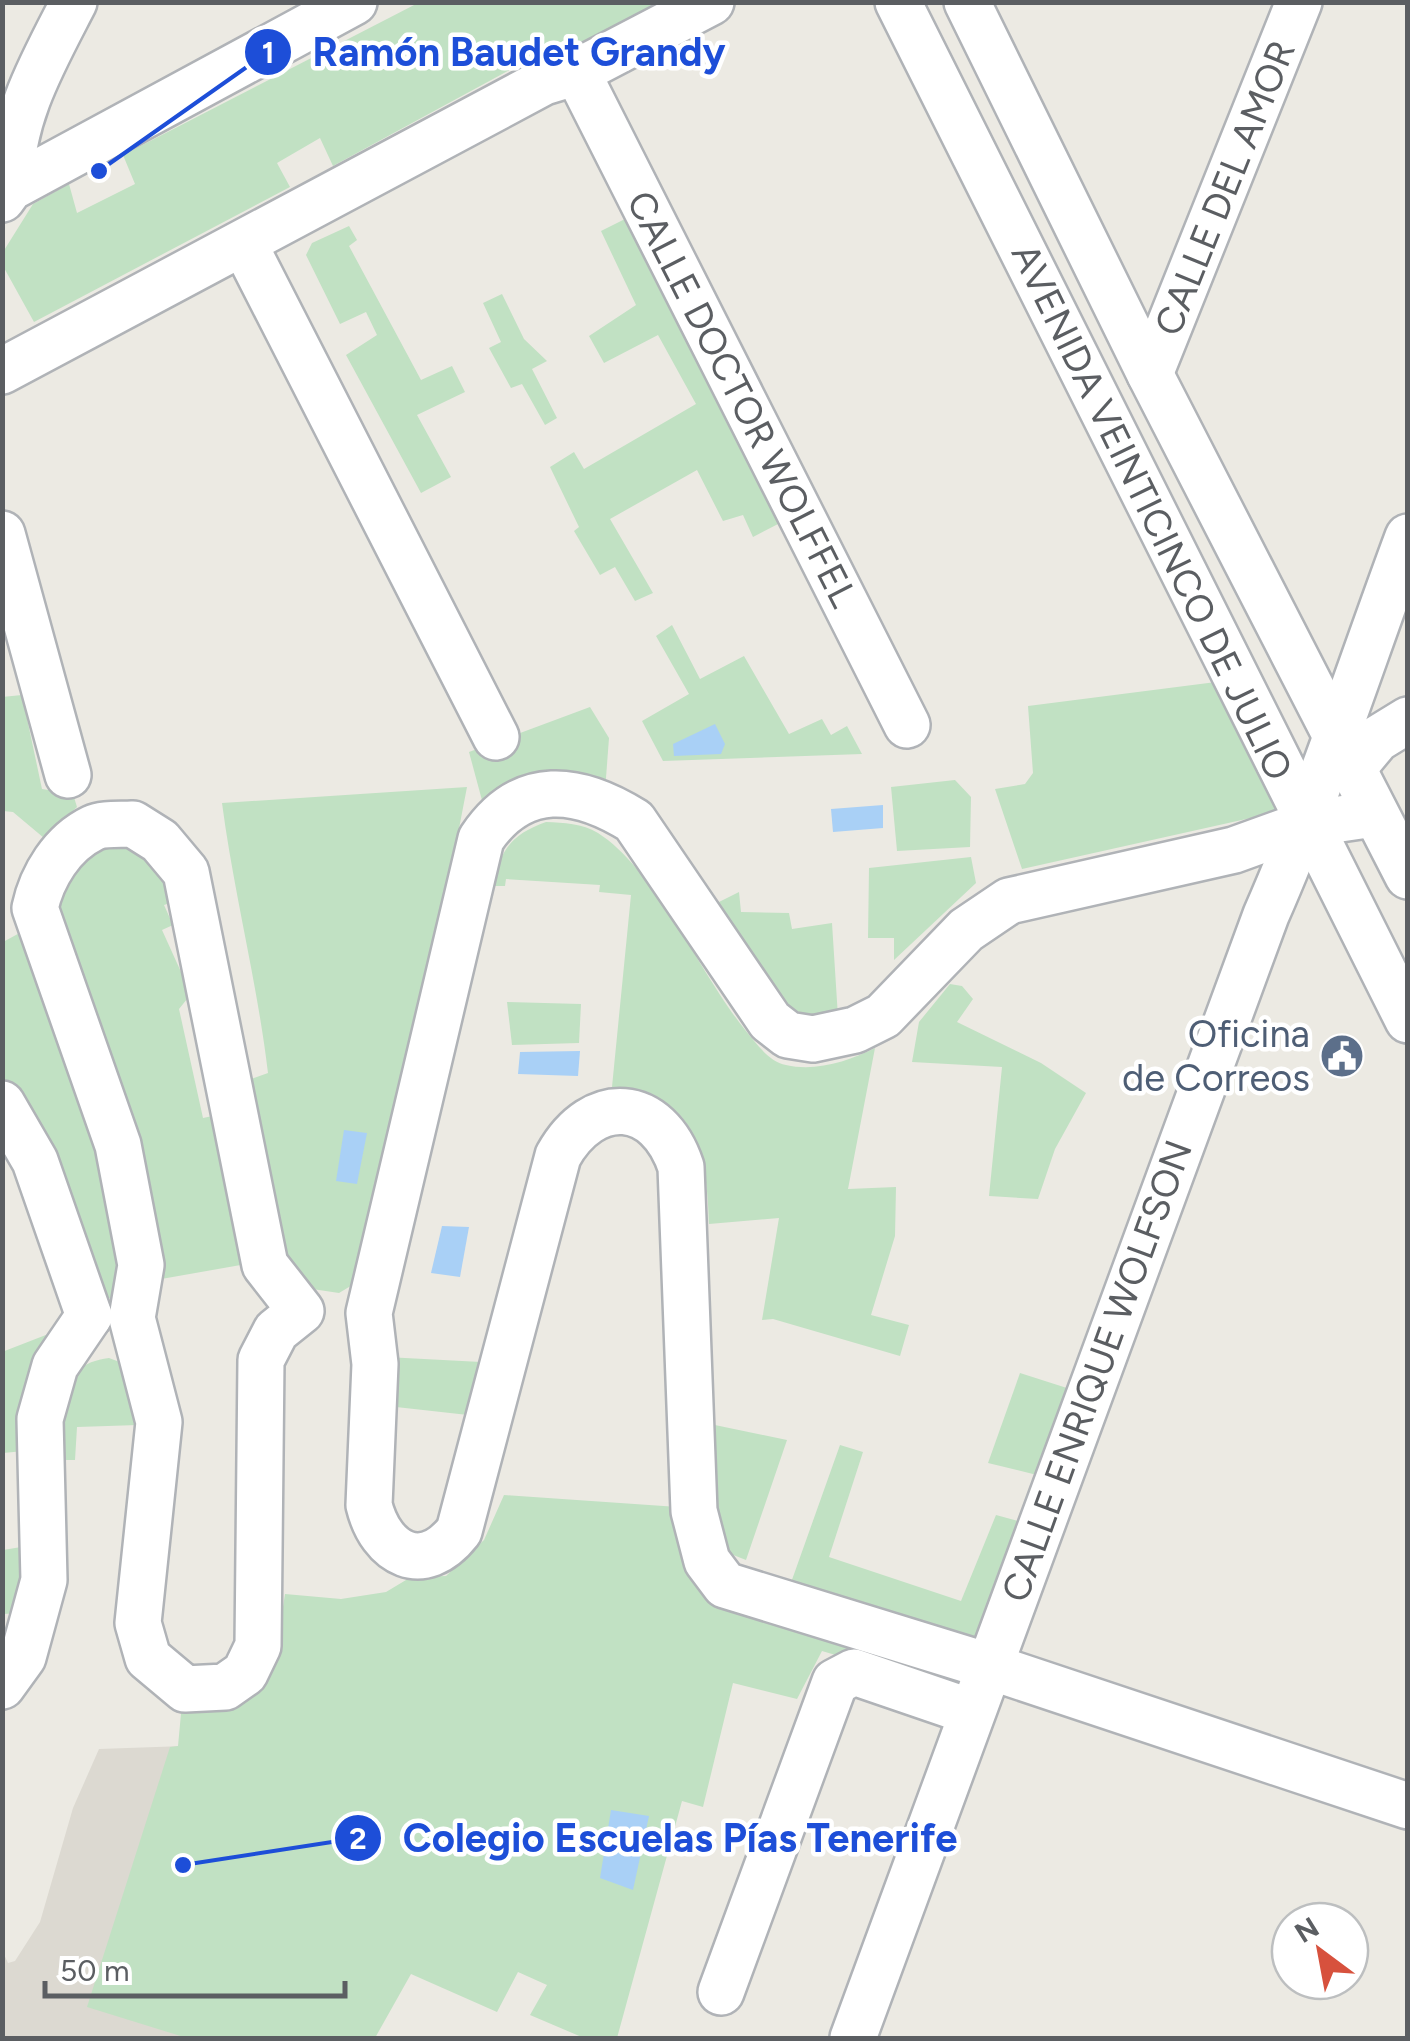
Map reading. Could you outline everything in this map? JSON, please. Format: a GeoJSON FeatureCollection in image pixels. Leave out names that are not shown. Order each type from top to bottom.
{"type":"FeatureCollection","features":[{"type":"Feature","properties":{"kind":"street"},"geometry":{"type":"LineString","coordinates":[[6,193],[24,97],[74,2]]}},
{"type":"Feature","properties":{"kind":"street"},"geometry":{"type":"LineString","coordinates":[[6,193],[354,2]]}},
{"type":"Feature","properties":{"kind":"street"},"geometry":{"type":"LineString","coordinates":[[2,372],[544,82],[577,72],[711,2]]}},
{"type":"Feature","properties":{"kind":"street","name":"AVENIDA VEINTICINCO DE JULIO"},"geometry":{"type":"LineString","coordinates":[[967,2],[1150,374],[1408,876]]}},
{"type":"Feature","properties":{"kind":"street","name":"CALLE DEL AMOR"},"geometry":{"type":"LineString","coordinates":[[1150,374],[1299,2]]}},
{"type":"Feature","properties":{"kind":"street","name":"AVENIDA VEINTICINCO DE JULIO"},"geometry":{"type":"LineString","coordinates":[[906,8],[1306,824],[1408,1020]]}},
{"type":"Feature","properties":{"kind":"street","name":"CALLE DOCTOR WOLFFEL"},"geometry":{"type":"LineString","coordinates":[[577,72],[907,725]]}},
{"type":"Feature","properties":{"kind":"street"},"geometry":{"type":"LineString","coordinates":[[244,244],[496,737]]}},
{"type":"Feature","properties":{"kind":"street"},"geometry":{"type":"LineString","coordinates":[[2,534],[68,774]]}},
{"type":"Feature","properties":{"kind":"street","name":"CALLE ENRIQUE WOLFSON"},"geometry":{"type":"LineString","coordinates":[[853,2038],[1259,933],[1306,824],[1343,752],[1408,536]]}},
{"type":"Feature","properties":{"kind":"street"},"geometry":{"type":"LineString","coordinates":[[1343,752],[1408,720]]}},
{"type":"Feature","properties":{"kind":"street"},"geometry":{"type":"LineString","coordinates":[[1374,814],[1306,824],[1234,850],[1009,901],[966,930],[883,1016],[855,1030],[813,1039],[788,1034],[770,1021],[634,821],[602,802],[576,793],[549,793],[516,805],[494,819],[481,839],[369,1313],[375,1364],[369,1505],[375,1527],[392,1548],[414,1557],[438,1552],[458,1531],[558,1156],[572,1132],[596,1117],[625,1109],[651,1119],[672,1139],[685,1196],[694,1511],[706,1561],[725,1585],[988,1666],[1408,1806]]}},
{"type":"Feature","properties":{"kind":"street"},"geometry":{"type":"LineString","coordinates":[[2,1686],[23,1657],[44,1580],[40,1419],[55,1366],[110,1317],[142,1264],[118,1144],[36,908],[41,882],[58,857],[95,826],[132,824],[160,841],[186,872],[265,1264],[302,1311]]}},
{"type":"Feature","properties":{"kind":"street"},"geometry":{"type":"LineString","coordinates":[[2,1104],[35,1161],[159,1422],[138,1623],[148,1658],[164,1676],[185,1689],[225,1686],[244,1673],[258,1646],[261,1360],[276,1331],[302,1311],[369,1313]]}},
{"type":"Feature","properties":{"kind":"street"},"geometry":{"type":"LineString","coordinates":[[720,1992],[834,1682],[854,1672],[971,1712]]}},
{"type":"Feature","properties":{"kind":"shaded area"},"geometry":{"type":"Polygon","coordinates":[[[299,1742],[345,1753],[258,2038],[3,2038],[2,1950],[8,1963],[15,1961],[40,1922],[73,1808],[99,1749],[299,1742]]]}},
{"type":"Feature","properties":{"kind":"green space"},"geometry":{"type":"Polygon","coordinates":[[[418,3],[661,3],[581,46],[561,42],[333,166],[320,138],[277,163],[290,187],[34,322],[3,266],[3,252],[33,204],[69,184],[77,213],[135,184],[123,155],[418,3]]]}},
{"type":"Feature","properties":{"kind":"green space"},"geometry":{"type":"Polygon","coordinates":[[[625,219],[780,523],[753,537],[743,515],[723,521],[697,470],[610,519],[653,593],[635,601],[615,567],[600,575],[574,531],[579,527],[550,467],[574,452],[584,469],[696,404],[658,335],[604,363],[589,336],[636,305],[601,231],[625,219]]]}},
{"type":"Feature","properties":{"kind":"green space"},"geometry":{"type":"Polygon","coordinates":[[[349,226],[357,240],[349,246],[421,380],[452,366],[465,392],[417,415],[451,477],[421,493],[346,355],[377,335],[366,312],[340,324],[306,255],[312,243],[349,226]]]}},
{"type":"Feature","properties":{"kind":"green space"},"geometry":{"type":"Polygon","coordinates":[[[502,294],[524,339],[547,361],[532,369],[557,418],[545,425],[522,384],[511,388],[489,348],[501,342],[483,303],[502,294]]]}},
{"type":"Feature","properties":{"kind":"green space"},"geometry":{"type":"Polygon","coordinates":[[[672,625],[700,679],[744,656],[789,734],[822,719],[831,735],[847,726],[862,754],[663,761],[642,721],[689,694],[656,636],[672,625]]]}},
{"type":"Feature","properties":{"kind":"green space"},"geometry":{"type":"Polygon","coordinates":[[[1216,682],[1278,812],[1022,869],[995,789],[1025,784],[1033,773],[1028,706],[1216,682]]]}},
{"type":"Feature","properties":{"kind":"green space"},"geometry":{"type":"Polygon","coordinates":[[[22,695],[42,789],[73,794],[77,807],[44,838],[13,812],[3,811],[2,697],[22,695]]]}},
{"type":"Feature","properties":{"kind":"green space"},"geometry":{"type":"Polygon","coordinates":[[[590,707],[609,738],[605,791],[483,804],[469,752],[590,707]]]}},
{"type":"Feature","properties":{"kind":"green space"},"geometry":{"type":"Polygon","coordinates":[[[955,780],[971,797],[970,847],[897,851],[891,787],[955,780]]]}},
{"type":"Feature","properties":{"kind":"green space"},"geometry":{"type":"Polygon","coordinates":[[[467,787],[386,1208],[354,1284],[339,1293],[299,1287],[284,1266],[243,1082],[268,1073],[222,803],[467,787]]]}},
{"type":"Feature","properties":{"kind":"green space"},"geometry":{"type":"Polygon","coordinates":[[[546,822],[586,827],[619,850],[658,897],[729,1008],[774,1060],[797,1067],[820,1066],[875,1048],[848,1189],[896,1187],[895,1236],[871,1315],[909,1325],[900,1356],[773,1319],[762,1320],[779,1218],[709,1224],[704,1169],[692,1132],[681,1117],[650,1099],[611,1097],[631,895],[599,892],[600,885],[506,879],[505,886],[492,886],[509,845],[524,832],[546,822]]]}},
{"type":"Feature","properties":{"kind":"green space"},"geometry":{"type":"Polygon","coordinates":[[[139,841],[183,899],[164,905],[173,925],[162,930],[191,994],[179,1009],[203,1118],[222,1114],[252,1263],[150,1281],[142,1149],[117,1071],[55,928],[63,866],[86,849],[139,841]]]}},
{"type":"Feature","properties":{"kind":"green space"},"geometry":{"type":"Polygon","coordinates":[[[971,857],[976,883],[894,960],[894,938],[868,938],[869,868],[971,857]]]}},
{"type":"Feature","properties":{"kind":"green space"},"geometry":{"type":"Polygon","coordinates":[[[739,892],[741,912],[789,913],[792,929],[832,923],[838,1017],[806,1021],[788,1011],[715,904],[739,892]]]}},
{"type":"Feature","properties":{"kind":"green space"},"geometry":{"type":"Polygon","coordinates":[[[27,929],[131,1260],[115,1296],[103,1301],[3,1074],[3,942],[27,929]]]}},
{"type":"Feature","properties":{"kind":"green space"},"geometry":{"type":"Polygon","coordinates":[[[950,984],[962,986],[973,999],[957,1022],[1041,1063],[1086,1093],[1055,1149],[1038,1199],[989,1196],[1002,1067],[912,1062],[919,1022],[950,984]]]}},
{"type":"Feature","properties":{"kind":"green space"},"geometry":{"type":"Polygon","coordinates":[[[507,1002],[581,1004],[579,1043],[512,1045],[507,1002]]]}},
{"type":"Feature","properties":{"kind":"green space"},"geometry":{"type":"Polygon","coordinates":[[[69,1326],[24,1451],[3,1453],[2,1352],[69,1326]]]}},
{"type":"Feature","properties":{"kind":"green space"},"geometry":{"type":"Polygon","coordinates":[[[386,1357],[481,1362],[468,1415],[387,1406],[386,1357]]]}},
{"type":"Feature","properties":{"kind":"green space"},"geometry":{"type":"Polygon","coordinates":[[[109,1358],[130,1366],[138,1425],[77,1427],[75,1460],[59,1460],[61,1410],[70,1382],[78,1370],[91,1362],[109,1358]]]}},
{"type":"Feature","properties":{"kind":"green space"},"geometry":{"type":"Polygon","coordinates":[[[1020,1373],[1070,1389],[1041,1476],[988,1463],[1020,1373]]]}},
{"type":"Feature","properties":{"kind":"green space"},"geometry":{"type":"Polygon","coordinates":[[[710,1424],[787,1440],[746,1560],[718,1549],[710,1424]]]}},
{"type":"Feature","properties":{"kind":"green space"},"geometry":{"type":"Polygon","coordinates":[[[840,1445],[863,1452],[829,1557],[961,1601],[996,1515],[1018,1521],[975,1653],[788,1591],[840,1445]]]}},
{"type":"Feature","properties":{"kind":"green space"},"geometry":{"type":"Polygon","coordinates":[[[504,1495],[678,1507],[684,1554],[968,1673],[960,1692],[822,1651],[797,1699],[733,1683],[703,1807],[682,1801],[617,2038],[584,2038],[530,2015],[547,1985],[518,1972],[497,2012],[411,1974],[375,2038],[187,2038],[87,2007],[170,1747],[178,1746],[182,1703],[278,1639],[285,1594],[341,1599],[386,1592],[411,1577],[446,1576],[484,1540],[504,1495]]]}},
{"type":"Feature","properties":{"kind":"green space"},"geometry":{"type":"Polygon","coordinates":[[[27,1546],[23,1613],[3,1614],[3,1550],[27,1546]]]}},
{"type":"Feature","properties":{"kind":"water"},"geometry":{"type":"Polygon","coordinates":[[[715,724],[725,744],[721,754],[674,756],[673,744],[715,724]]]}},
{"type":"Feature","properties":{"kind":"water"},"geometry":{"type":"Polygon","coordinates":[[[883,805],[883,828],[833,832],[831,809],[883,805]]]}},
{"type":"Feature","properties":{"kind":"water"},"geometry":{"type":"Polygon","coordinates":[[[580,1051],[578,1076],[518,1074],[520,1052],[580,1051]]]}},
{"type":"Feature","properties":{"kind":"water"},"geometry":{"type":"Polygon","coordinates":[[[344,1130],[367,1133],[357,1184],[336,1181],[344,1130]]]}},
{"type":"Feature","properties":{"kind":"water"},"geometry":{"type":"Polygon","coordinates":[[[442,1226],[469,1227],[460,1277],[431,1273],[442,1226]]]}},
{"type":"Feature","properties":{"kind":"water"},"geometry":{"type":"Polygon","coordinates":[[[611,1810],[649,1816],[633,1890],[600,1878],[611,1810]]]}},
{"type":"Feature","properties":{"kind":"place","name":"Ramón Baudet Grandy"},"geometry":{"type":"Point","coordinates":[99,171]}},
{"type":"Feature","properties":{"kind":"place","name":"Oficina de Correos"},"geometry":{"type":"Point","coordinates":[1342,1056]}},
{"type":"Feature","properties":{"kind":"place","name":"Colegio Escuelas Pías Tenerife"},"geometry":{"type":"Point","coordinates":[183,1865]}}]}
